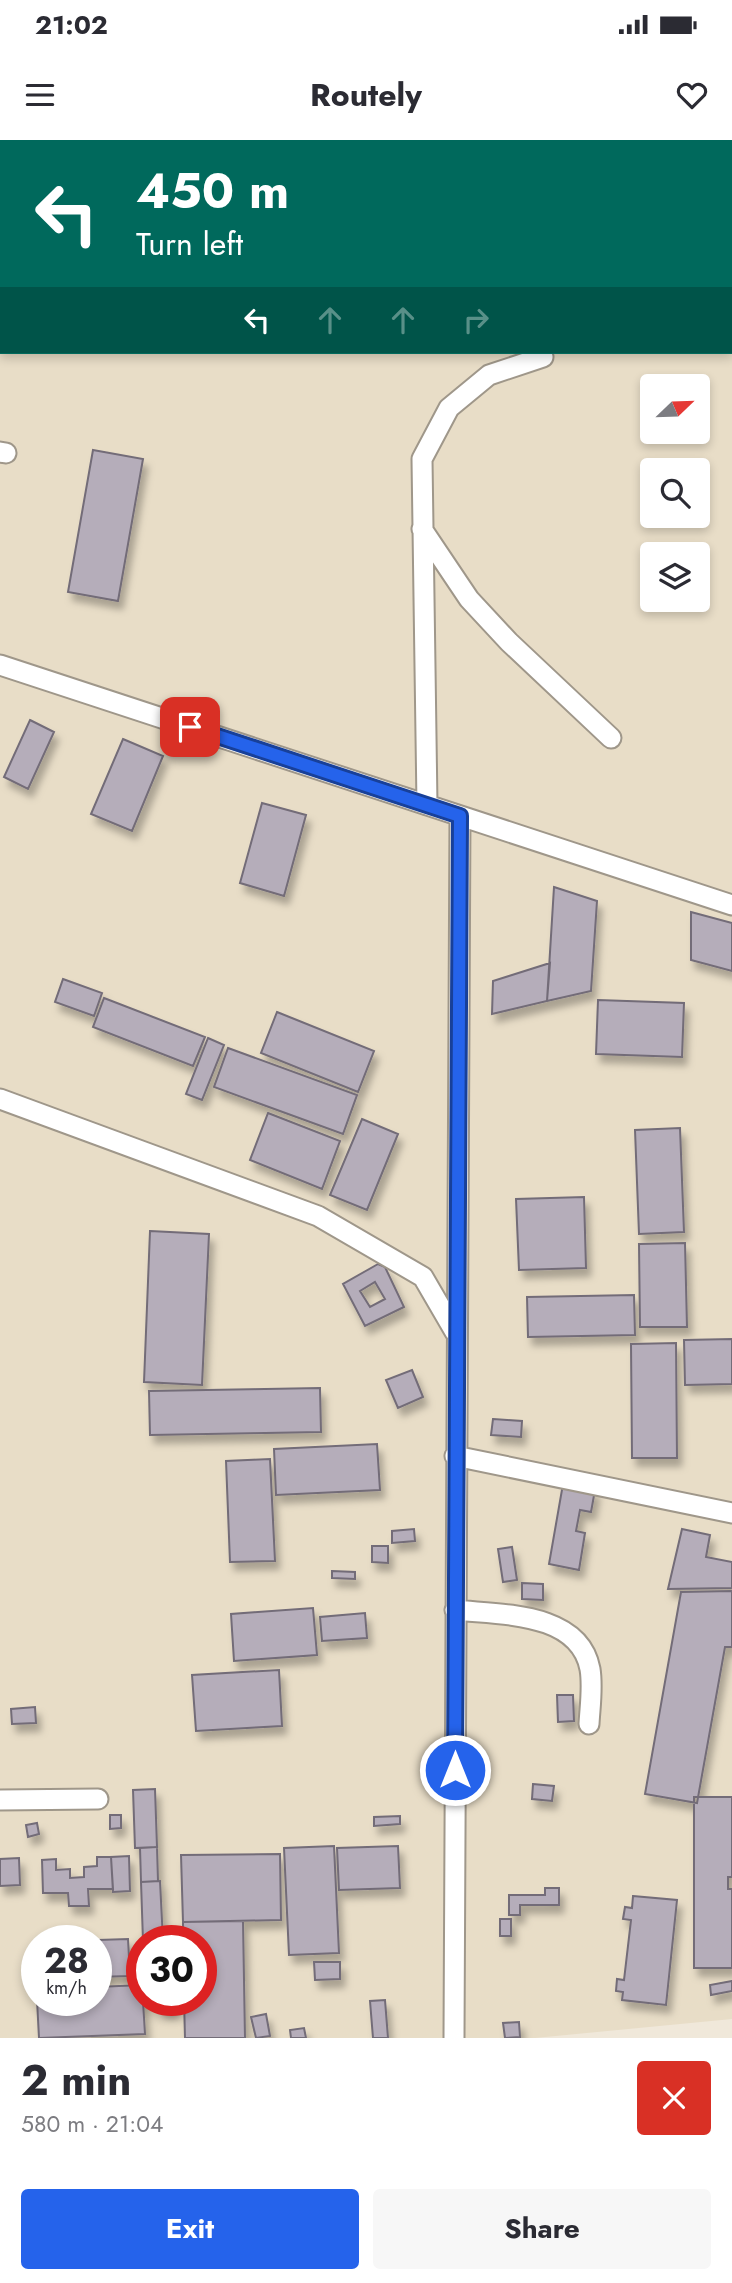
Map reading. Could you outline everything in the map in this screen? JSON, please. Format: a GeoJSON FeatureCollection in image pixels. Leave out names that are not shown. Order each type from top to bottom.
{"type":"FeatureCollection","features":[{"type":"Feature","properties":{"kind":"street"},"geometry":{"type":"LineString","coordinates":[[427,805],[422,459],[449,408],[489,374],[542,357]]}},
{"type":"Feature","properties":{"kind":"street"},"geometry":{"type":"LineString","coordinates":[[421,528],[469,599],[509,642],[611,738]]}},
{"type":"Feature","properties":{"kind":"street"},"geometry":{"type":"LineString","coordinates":[[0,665],[732,905]]}},
{"type":"Feature","properties":{"kind":"street"},"geometry":{"type":"LineString","coordinates":[[454,2038],[460,816]]}},
{"type":"Feature","properties":{"kind":"street"},"geometry":{"type":"LineString","coordinates":[[0,1100],[318,1216],[423,1277],[456,1333]]}},
{"type":"Feature","properties":{"kind":"street"},"geometry":{"type":"LineString","coordinates":[[455,1456],[732,1513]]}},
{"type":"Feature","properties":{"kind":"street"},"geometry":{"type":"LineString","coordinates":[[455,1610],[533,1618],[562,1629],[578,1645],[590,1666],[589,1724]]}},
{"type":"Feature","properties":{"kind":"street"},"geometry":{"type":"LineString","coordinates":[[0,1800],[98,1799]]}},
{"type":"Feature","properties":{"kind":"shaded area"},"geometry":{"type":"Polygon","coordinates":[[[0,354],[732,354],[732,2019],[535,2038],[0,2038],[0,354]]]}},
{"type":"Feature","properties":{"kind":"building"},"geometry":{"type":"Polygon","coordinates":[[[93,450],[143,459],[118,601],[68,592],[93,450]]]}},
{"type":"Feature","properties":{"kind":"building"},"geometry":{"type":"Polygon","coordinates":[[[30,720],[54,732],[28,789],[4,777],[30,720]]]}},
{"type":"Feature","properties":{"kind":"building"},"geometry":{"type":"Polygon","coordinates":[[[123,739],[163,756],[132,831],[91,814],[123,739]]]}},
{"type":"Feature","properties":{"kind":"building"},"geometry":{"type":"Polygon","coordinates":[[[262,803],[306,815],[284,896],[240,883],[262,803]]]}},
{"type":"Feature","properties":{"kind":"building"},"geometry":{"type":"Polygon","coordinates":[[[554,887],[597,901],[591,991],[547,1001],[554,887]]]}},
{"type":"Feature","properties":{"kind":"building"},"geometry":{"type":"Polygon","coordinates":[[[691,912],[732,923],[732,971],[691,960],[691,912]]]}},
{"type":"Feature","properties":{"kind":"building"},"geometry":{"type":"Polygon","coordinates":[[[550,963],[547,1001],[492,1014],[493,981],[550,963]]]}},
{"type":"Feature","properties":{"kind":"building"},"geometry":{"type":"Polygon","coordinates":[[[63,979],[102,993],[94,1016],[55,1002],[63,979]]]}},
{"type":"Feature","properties":{"kind":"building"},"geometry":{"type":"Polygon","coordinates":[[[104,998],[205,1037],[193,1066],[93,1027],[104,998]]]}},
{"type":"Feature","properties":{"kind":"building"},"geometry":{"type":"Polygon","coordinates":[[[598,1000],[684,1003],[682,1057],[596,1054],[598,1000]]]}},
{"type":"Feature","properties":{"kind":"building"},"geometry":{"type":"Polygon","coordinates":[[[277,1012],[374,1051],[358,1092],[261,1053],[277,1012]]]}},
{"type":"Feature","properties":{"kind":"building"},"geometry":{"type":"Polygon","coordinates":[[[208,1038],[224,1045],[202,1100],[186,1094],[208,1038]]]}},
{"type":"Feature","properties":{"kind":"building"},"geometry":{"type":"Polygon","coordinates":[[[228,1048],[357,1095],[343,1134],[214,1087],[228,1048]]]}},
{"type":"Feature","properties":{"kind":"building"},"geometry":{"type":"Polygon","coordinates":[[[268,1113],[340,1141],[322,1189],[250,1160],[268,1113]]]}},
{"type":"Feature","properties":{"kind":"building"},"geometry":{"type":"Polygon","coordinates":[[[362,1119],[398,1134],[367,1210],[330,1195],[362,1119]]]}},
{"type":"Feature","properties":{"kind":"building"},"geometry":{"type":"Polygon","coordinates":[[[680,1128],[684,1232],[639,1234],[635,1130],[680,1128]]]}},
{"type":"Feature","properties":{"kind":"building"},"geometry":{"type":"Polygon","coordinates":[[[584,1197],[586,1268],[519,1270],[516,1199],[584,1197]]]}},
{"type":"Feature","properties":{"kind":"building"},"geometry":{"type":"Polygon","coordinates":[[[150,1231],[209,1234],[202,1385],[144,1382],[150,1231]]]}},
{"type":"Feature","properties":{"kind":"building"},"geometry":{"type":"Polygon","coordinates":[[[685,1243],[687,1327],[640,1327],[639,1244],[685,1243]]]}},
{"type":"Feature","properties":{"kind":"building"},"geometry":{"type":"Polygon","coordinates":[[[378,1264],[385,1267],[404,1307],[365,1326],[343,1284],[378,1264]],[[375,1282],[360,1291],[370,1307],[385,1299],[375,1282]]]}},
{"type":"Feature","properties":{"kind":"building"},"geometry":{"type":"Polygon","coordinates":[[[634,1295],[635,1335],[528,1337],[527,1297],[634,1295]]]}},
{"type":"Feature","properties":{"kind":"building"},"geometry":{"type":"Polygon","coordinates":[[[732,1339],[732,1384],[685,1385],[684,1340],[732,1339]]]}},
{"type":"Feature","properties":{"kind":"building"},"geometry":{"type":"Polygon","coordinates":[[[676,1343],[677,1458],[632,1458],[631,1344],[676,1343]]]}},
{"type":"Feature","properties":{"kind":"building"},"geometry":{"type":"Polygon","coordinates":[[[412,1370],[423,1397],[398,1408],[386,1380],[412,1370]]]}},
{"type":"Feature","properties":{"kind":"building"},"geometry":{"type":"Polygon","coordinates":[[[320,1388],[321,1432],[150,1435],[149,1391],[320,1388]]]}},
{"type":"Feature","properties":{"kind":"building"},"geometry":{"type":"Polygon","coordinates":[[[493,1419],[522,1421],[521,1437],[491,1435],[493,1419]]]}},
{"type":"Feature","properties":{"kind":"building"},"geometry":{"type":"Polygon","coordinates":[[[377,1444],[380,1490],[276,1495],[274,1449],[377,1444]]]}},
{"type":"Feature","properties":{"kind":"building"},"geometry":{"type":"Polygon","coordinates":[[[270,1459],[275,1561],[230,1562],[226,1461],[270,1459]]]}},
{"type":"Feature","properties":{"kind":"building"},"geometry":{"type":"Polygon","coordinates":[[[563,1484],[595,1490],[591,1512],[580,1510],[576,1531],[585,1533],[579,1570],[549,1564],[563,1484]]]}},
{"type":"Feature","properties":{"kind":"building"},"geometry":{"type":"Polygon","coordinates":[[[414,1529],[415,1541],[392,1543],[392,1531],[414,1529]]]}},
{"type":"Feature","properties":{"kind":"building"},"geometry":{"type":"Polygon","coordinates":[[[682,1529],[710,1535],[706,1557],[732,1562],[732,1588],[668,1589],[682,1529]]]}},
{"type":"Feature","properties":{"kind":"building"},"geometry":{"type":"Polygon","coordinates":[[[372,1546],[388,1546],[388,1563],[372,1562],[372,1546]]]}},
{"type":"Feature","properties":{"kind":"building"},"geometry":{"type":"Polygon","coordinates":[[[512,1547],[517,1580],[503,1582],[498,1549],[512,1547]]]}},
{"type":"Feature","properties":{"kind":"building"},"geometry":{"type":"Polygon","coordinates":[[[332,1571],[355,1572],[355,1579],[332,1578],[332,1571]]]}},
{"type":"Feature","properties":{"kind":"building"},"geometry":{"type":"Polygon","coordinates":[[[522,1583],[543,1584],[543,1600],[522,1599],[522,1583]]]}},
{"type":"Feature","properties":{"kind":"building"},"geometry":{"type":"Polygon","coordinates":[[[732,1591],[732,1647],[725,1647],[697,1803],[645,1794],[681,1592],[732,1591]]]}},
{"type":"Feature","properties":{"kind":"building"},"geometry":{"type":"Polygon","coordinates":[[[313,1608],[317,1655],[234,1661],[231,1614],[313,1608]]]}},
{"type":"Feature","properties":{"kind":"building"},"geometry":{"type":"Polygon","coordinates":[[[365,1613],[367,1638],[322,1641],[320,1617],[365,1613]]]}},
{"type":"Feature","properties":{"kind":"building"},"geometry":{"type":"Polygon","coordinates":[[[279,1670],[282,1726],[196,1731],[192,1675],[279,1670]]]}},
{"type":"Feature","properties":{"kind":"building"},"geometry":{"type":"Polygon","coordinates":[[[557,1695],[573,1695],[574,1721],[558,1722],[557,1695]]]}},
{"type":"Feature","properties":{"kind":"building"},"geometry":{"type":"Polygon","coordinates":[[[35,1707],[36,1723],[12,1724],[11,1709],[35,1707]]]}},
{"type":"Feature","properties":{"kind":"building"},"geometry":{"type":"Polygon","coordinates":[[[533,1784],[554,1786],[552,1801],[532,1799],[533,1784]]]}},
{"type":"Feature","properties":{"kind":"building"},"geometry":{"type":"Polygon","coordinates":[[[155,1789],[157,1847],[135,1848],[133,1790],[155,1789]]]}},
{"type":"Feature","properties":{"kind":"building"},"geometry":{"type":"Polygon","coordinates":[[[694,1797],[732,1797],[732,1877],[728,1877],[728,1889],[732,1889],[732,1968],[694,1968],[694,1797]]]}},
{"type":"Feature","properties":{"kind":"building"},"geometry":{"type":"Polygon","coordinates":[[[110,1815],[121,1815],[121,1828],[110,1829],[110,1815]]]}},
{"type":"Feature","properties":{"kind":"building"},"geometry":{"type":"Polygon","coordinates":[[[400,1816],[400,1824],[374,1826],[374,1817],[400,1816]]]}},
{"type":"Feature","properties":{"kind":"building"},"geometry":{"type":"Polygon","coordinates":[[[37,1823],[39,1834],[28,1837],[26,1825],[37,1823]]]}},
{"type":"Feature","properties":{"kind":"building"},"geometry":{"type":"Polygon","coordinates":[[[334,1846],[339,1953],[289,1955],[284,1848],[334,1846]]]}},
{"type":"Feature","properties":{"kind":"building"},"geometry":{"type":"Polygon","coordinates":[[[398,1846],[400,1888],[339,1890],[337,1848],[398,1846]]]}},
{"type":"Feature","properties":{"kind":"building"},"geometry":{"type":"Polygon","coordinates":[[[157,1847],[158,1881],[141,1882],[140,1848],[157,1847]]]}},
{"type":"Feature","properties":{"kind":"building"},"geometry":{"type":"Polygon","coordinates":[[[280,1854],[281,1920],[183,1922],[181,1855],[280,1854]]]}},
{"type":"Feature","properties":{"kind":"building"},"geometry":{"type":"Polygon","coordinates":[[[129,1856],[130,1891],[113,1892],[111,1857],[129,1856]]]}},
{"type":"Feature","properties":{"kind":"building"},"geometry":{"type":"Polygon","coordinates":[[[97,1857],[111,1857],[113,1889],[88,1889],[89,1906],[69,1906],[68,1893],[43,1893],[42,1860],[56,1859],[56,1870],[70,1869],[70,1878],[84,1877],[84,1867],[97,1866],[97,1857]]]}},
{"type":"Feature","properties":{"kind":"building"},"geometry":{"type":"Polygon","coordinates":[[[19,1858],[20,1885],[0,1886],[0,1859],[19,1858]]]}},
{"type":"Feature","properties":{"kind":"building"},"geometry":{"type":"Polygon","coordinates":[[[160,1881],[162,1925],[142,1925],[141,1882],[160,1881]]]}},
{"type":"Feature","properties":{"kind":"building"},"geometry":{"type":"Polygon","coordinates":[[[545,1888],[559,1888],[559,1905],[520,1905],[520,1915],[509,1915],[509,1895],[545,1895],[545,1888]]]}},
{"type":"Feature","properties":{"kind":"building"},"geometry":{"type":"Polygon","coordinates":[[[633,1896],[677,1900],[666,2005],[622,2000],[623,1992],[616,1991],[617,1979],[624,1980],[631,1920],[623,1919],[625,1907],[632,1908],[633,1896]]]}},
{"type":"Feature","properties":{"kind":"building"},"geometry":{"type":"Polygon","coordinates":[[[500,1919],[511,1919],[511,1936],[500,1936],[500,1919]]]}},
{"type":"Feature","properties":{"kind":"building"},"geometry":{"type":"Polygon","coordinates":[[[243,1921],[245,2038],[185,2038],[184,2016],[217,2016],[217,1925],[183,1925],[183,1922],[243,1921]]]}},
{"type":"Feature","properties":{"kind":"building"},"geometry":{"type":"Polygon","coordinates":[[[126,1939],[126,1976],[112,1977],[112,1940],[126,1939]]]}},
{"type":"Feature","properties":{"kind":"building"},"geometry":{"type":"Polygon","coordinates":[[[314,1962],[340,1962],[340,1979],[315,1980],[314,1962]]]}},
{"type":"Feature","properties":{"kind":"building"},"geometry":{"type":"Polygon","coordinates":[[[732,1981],[732,1991],[711,1995],[710,1985],[732,1981]]]}},
{"type":"Feature","properties":{"kind":"building"},"geometry":{"type":"Polygon","coordinates":[[[112,1986],[126,1986],[126,2016],[144,2016],[145,2034],[39,2038],[38,2016],[112,2016],[112,1986]]]}},
{"type":"Feature","properties":{"kind":"building"},"geometry":{"type":"Polygon","coordinates":[[[385,2000],[388,2038],[373,2038],[370,2001],[385,2000]]]}},
{"type":"Feature","properties":{"kind":"building"},"geometry":{"type":"Polygon","coordinates":[[[266,2014],[270,2036],[256,2038],[251,2017],[266,2014]]]}},
{"type":"Feature","properties":{"kind":"building"},"geometry":{"type":"Polygon","coordinates":[[[519,2022],[520,2037],[505,2038],[503,2023],[519,2022]]]}},
{"type":"Feature","properties":{"kind":"building"},"geometry":{"type":"Polygon","coordinates":[[[304,2028],[306,2038],[291,2038],[290,2030],[304,2028]]]}},
{"type":"Feature","properties":{"kind":"route"},"geometry":{"type":"LineString","coordinates":[[190,727],[460,816],[455,1770]]}}]}
